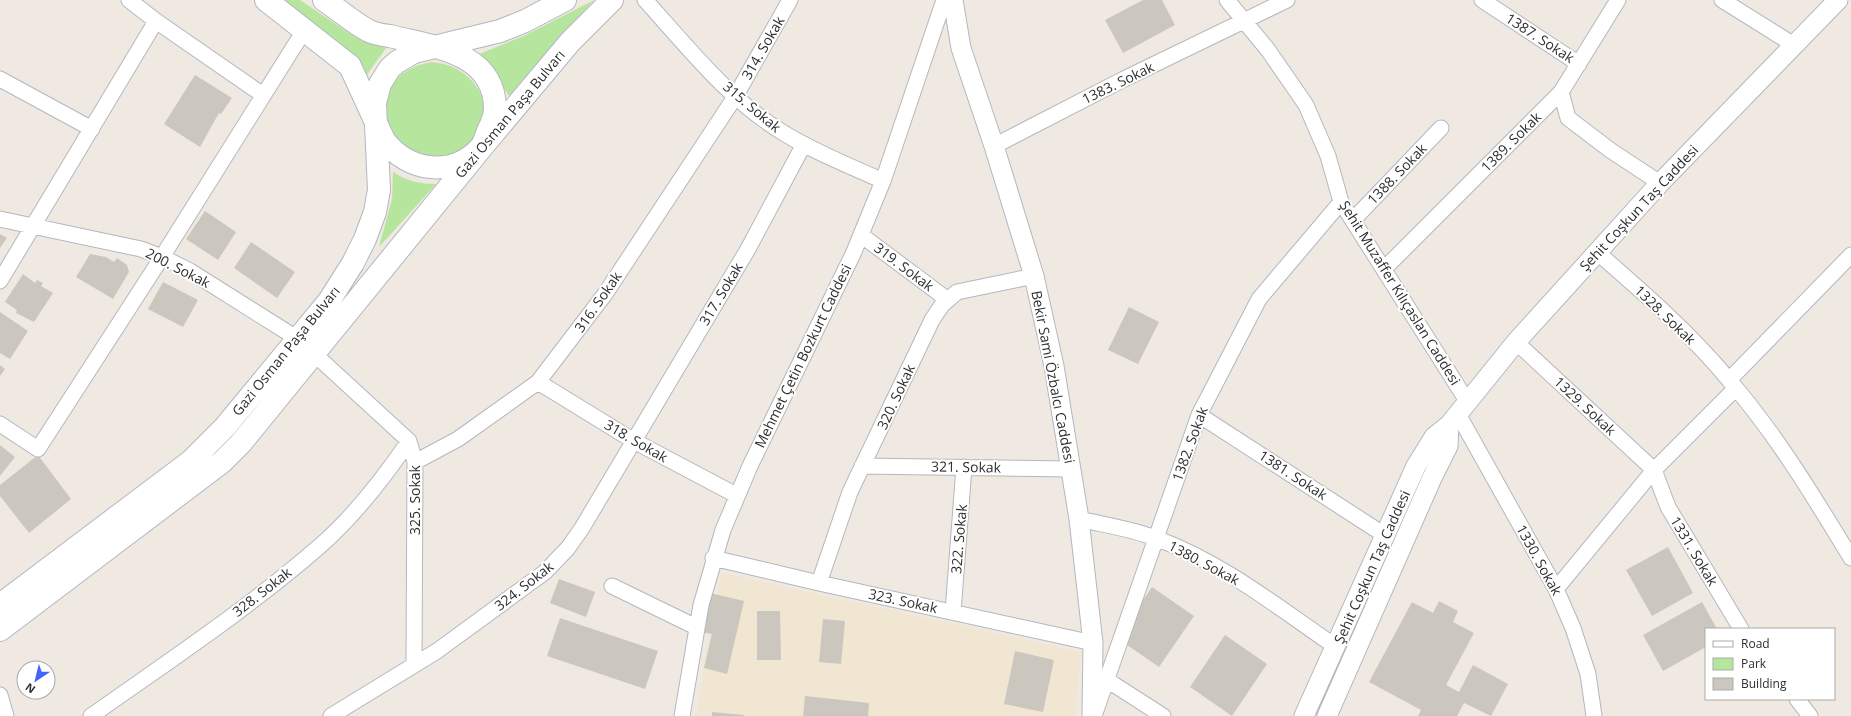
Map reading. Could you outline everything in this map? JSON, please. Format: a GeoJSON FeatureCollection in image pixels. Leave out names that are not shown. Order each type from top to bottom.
{"type":"FeatureCollection","features":[{"type":"Feature","properties":{"kind":"main road"},"geometry":{"type":"LineString","coordinates":[[266,0],[305,29],[350,66],[377,122],[380,132],[390,148],[404,159],[420,166],[438,168],[456,164],[482,147],[494,117],[494,99],[483,73],[469,60],[452,51],[370,31],[324,0]]}},
{"type":"Feature","properties":{"kind":"main road","name":"Gazi Osman Paşa Bulvarı"},"geometry":{"type":"LineString","coordinates":[[0,605],[191,461],[225,427],[329,301],[353,263],[365,239],[375,212],[379,190],[375,103],[380,84],[390,68],[414,52],[500,31],[525,21],[565,0]]}},
{"type":"Feature","properties":{"kind":"main road","name":"Gazi Osman Paşa Bulvarı"},"geometry":{"type":"LineString","coordinates":[[0,630],[222,462],[241,443],[482,147],[570,42],[612,0]]}},
{"type":"Feature","properties":{"kind":"street"},"geometry":{"type":"LineString","coordinates":[[129,0],[156,21],[263,95]]}},
{"type":"Feature","properties":{"kind":"street","name":"315. Sokak"},"geometry":{"type":"LineString","coordinates":[[645,0],[735,97],[782,132],[883,181]]}},
{"type":"Feature","properties":{"kind":"street","name":"314. Sokak"},"geometry":{"type":"LineString","coordinates":[[735,97],[790,0]]}},
{"type":"Feature","properties":{"kind":"street","name":"Mehmet Çetin Bozkurt Caddesi"},"geometry":{"type":"LineString","coordinates":[[682,716],[696,627],[713,558],[736,495],[861,235],[883,181],[944,0]]}},
{"type":"Feature","properties":{"kind":"street","name":"Bekir Sami Özbalcı Caddesi"},"geometry":{"type":"LineString","coordinates":[[953,0],[960,48],[994,146],[1034,276],[1054,366],[1079,519],[1093,643],[1093,716]]}},
{"type":"Feature","properties":{"kind":"street","name":"Şehit Muzaffer Kılıçaslan Caddesi"},"geometry":{"type":"LineString","coordinates":[[1228,0],[1244,23],[1268,50],[1306,105],[1328,156],[1342,202],[1385,268],[1458,413]]}},
{"type":"Feature","properties":{"kind":"street","name":"1383. Sokak"},"geometry":{"type":"LineString","coordinates":[[994,146],[1124,79],[1244,23],[1287,0]]}},
{"type":"Feature","properties":{"kind":"street","name":"1387. Sokak"},"geometry":{"type":"LineString","coordinates":[[1482,0],[1579,64]]}},
{"type":"Feature","properties":{"kind":"street","name":"1389. Sokak"},"geometry":{"type":"LineString","coordinates":[[1385,268],[1561,92],[1618,0]]}},
{"type":"Feature","properties":{"kind":"street"},"geometry":{"type":"LineString","coordinates":[[1722,0],[1794,45]]}},
{"type":"Feature","properties":{"kind":"street","name":"Şehit Coşkun Taş Caddesi"},"geometry":{"type":"LineString","coordinates":[[1304,716],[1386,536],[1416,466],[1434,437],[1458,413],[1516,342],[1660,183],[1838,0]]}},
{"type":"Feature","properties":{"kind":"street"},"geometry":{"type":"LineString","coordinates":[[0,281],[34,227],[156,21]]}},
{"type":"Feature","properties":{"kind":"street"},"geometry":{"type":"LineString","coordinates":[[0,424],[38,449],[162,257],[305,29]]}},
{"type":"Feature","properties":{"kind":"street"},"geometry":{"type":"LineString","coordinates":[[0,79],[92,129]]}},
{"type":"Feature","properties":{"kind":"street"},"geometry":{"type":"LineString","coordinates":[[1561,92],[1568,118],[1610,150],[1660,183]]}},
{"type":"Feature","properties":{"kind":"street","name":"316. Sokak"},"geometry":{"type":"LineString","coordinates":[[415,462],[458,439],[538,382],[605,294],[735,97]]}},
{"type":"Feature","properties":{"kind":"street","name":"1388. Sokak"},"geometry":{"type":"LineString","coordinates":[[1353,220],[1441,128]]}},
{"type":"Feature","properties":{"kind":"street","name":"317. Sokak"},"geometry":{"type":"LineString","coordinates":[[634,441],[748,250],[804,144]]}},
{"type":"Feature","properties":{"kind":"street","name":"1382. Sokak"},"geometry":{"type":"LineString","coordinates":[[1093,716],[1200,415],[1259,299],[1342,202]]}},
{"type":"Feature","properties":{"kind":"street","name":"200. Sokak"},"geometry":{"type":"LineString","coordinates":[[0,218],[34,227],[141,250],[162,257],[190,271],[298,339],[315,353]]}},
{"type":"Feature","properties":{"kind":"street","name":"319. Sokak"},"geometry":{"type":"LineString","coordinates":[[861,235],[948,300]]}},
{"type":"Feature","properties":{"kind":"street","name":"1328. Sokak"},"geometry":{"type":"LineString","coordinates":[[1598,253],[1668,315],[1733,384],[1786,454],[1851,558]]}},
{"type":"Feature","properties":{"kind":"street"},"geometry":{"type":"LineString","coordinates":[[1556,589],[1654,470],[1851,254]]}},
{"type":"Feature","properties":{"kind":"street","name":"320. Sokak"},"geometry":{"type":"LineString","coordinates":[[820,583],[850,492],[882,428],[932,320],[942,305],[957,292],[1034,276]]}},
{"type":"Feature","properties":{"kind":"street","name":"1329. Sokak"},"geometry":{"type":"LineString","coordinates":[[1516,342],[1654,470]]}},
{"type":"Feature","properties":{"kind":"street"},"geometry":{"type":"LineString","coordinates":[[315,353],[409,441]]}},
{"type":"Feature","properties":{"kind":"street","name":"318. Sokak"},"geometry":{"type":"LineString","coordinates":[[538,382],[634,441],[736,495]]}},
{"type":"Feature","properties":{"kind":"street","name":"Şehit Coşkun Taş Caddesi"},"geometry":{"type":"LineString","coordinates":[[1327,716],[1432,478],[1448,446],[1458,413]]}},
{"type":"Feature","properties":{"kind":"street","name":"1330. Sokak"},"geometry":{"type":"LineString","coordinates":[[1458,413],[1556,589],[1574,628],[1588,674],[1594,716]]}},
{"type":"Feature","properties":{"kind":"street","name":"1381. Sokak"},"geometry":{"type":"LineString","coordinates":[[1200,415],[1386,536]]}},
{"type":"Feature","properties":{"kind":"street","name":"325. Sokak"},"geometry":{"type":"LineString","coordinates":[[409,441],[415,462],[414,665]]}},
{"type":"Feature","properties":{"kind":"street","name":"328. Sokak"},"geometry":{"type":"LineString","coordinates":[[91,716],[224,622],[322,544],[371,492],[409,441]]}},
{"type":"Feature","properties":{"kind":"street","name":"324. Sokak"},"geometry":{"type":"LineString","coordinates":[[331,716],[437,651],[545,572],[568,548],[634,441]]}},
{"type":"Feature","properties":{"kind":"street","name":"321. Sokak"},"geometry":{"type":"LineString","coordinates":[[862,466],[1070,469]]}},
{"type":"Feature","properties":{"kind":"street","name":"322. Sokak"},"geometry":{"type":"LineString","coordinates":[[953,612],[964,467]]}},
{"type":"Feature","properties":{"kind":"street","name":"1331. Sokak"},"geometry":{"type":"LineString","coordinates":[[1654,470],[1668,507],[1740,628]]}},
{"type":"Feature","properties":{"kind":"street","name":"1380. Sokak"},"geometry":{"type":"LineString","coordinates":[[1079,519],[1156,538],[1186,550],[1222,569],[1336,647]]}},
{"type":"Feature","properties":{"kind":"street","name":"323. Sokak"},"geometry":{"type":"LineString","coordinates":[[713,558],[1093,643]]}},
{"type":"Feature","properties":{"kind":"street"},"geometry":{"type":"LineString","coordinates":[[612,586],[696,627]]}},
{"type":"Feature","properties":{"kind":"street"},"geometry":{"type":"LineString","coordinates":[[1107,680],[1163,716]]}},
{"type":"Feature","properties":{"kind":"street"},"geometry":{"type":"LineString","coordinates":[[0,695],[6,716]]}},
{"type":"Feature","properties":{"kind":"street"},"geometry":{"type":"LineString","coordinates":[[1798,700],[1810,716]]}},
{"type":"Feature","properties":{"kind":"shaded area"},"geometry":{"type":"Polygon","coordinates":[[[722,573],[1081,652],[1075,716],[697,716],[702,676],[722,573]]]}},
{"type":"Feature","properties":{"kind":"green space"},"geometry":{"type":"Polygon","coordinates":[[[277,0],[300,0],[355,37],[386,48],[366,76],[277,0]]]}},
{"type":"Feature","properties":{"kind":"green space"},"geometry":{"type":"Polygon","coordinates":[[[594,0],[509,96],[498,79],[477,55],[526,35],[594,0]]]}},
{"type":"Feature","properties":{"kind":"green space"},"geometry":{"type":"Polygon","coordinates":[[[432,62],[447,65],[460,71],[471,79],[479,90],[483,102],[484,115],[481,129],[472,142],[462,152],[453,156],[422,160],[389,134],[385,112],[386,99],[388,91],[399,76],[415,67],[432,62]]]}},
{"type":"Feature","properties":{"kind":"green space"},"geometry":{"type":"Polygon","coordinates":[[[393,172],[403,178],[436,184],[379,247],[392,199],[393,172]]]}},
{"type":"Feature","properties":{"kind":"building"},"geometry":{"type":"Polygon","coordinates":[[[1143,0],[1162,0],[1175,25],[1123,53],[1105,20],[1143,0]]]}},
{"type":"Feature","properties":{"kind":"building"},"geometry":{"type":"Polygon","coordinates":[[[195,75],[232,98],[221,114],[219,113],[200,147],[164,124],[195,75]]]}},
{"type":"Feature","properties":{"kind":"building"},"geometry":{"type":"Polygon","coordinates":[[[205,211],[236,232],[218,260],[186,239],[205,211]]]}},
{"type":"Feature","properties":{"kind":"building"},"geometry":{"type":"Polygon","coordinates":[[[0,234],[7,238],[0,248],[0,234]]]}},
{"type":"Feature","properties":{"kind":"building"},"geometry":{"type":"Polygon","coordinates":[[[251,242],[295,272],[277,298],[234,268],[251,242]]]}},
{"type":"Feature","properties":{"kind":"building"},"geometry":{"type":"Polygon","coordinates":[[[90,254],[106,257],[114,262],[117,258],[127,265],[129,272],[113,299],[76,277],[90,254]]]}},
{"type":"Feature","properties":{"kind":"building"},"geometry":{"type":"Polygon","coordinates":[[[23,274],[35,283],[37,280],[43,283],[41,286],[53,293],[34,322],[16,313],[17,310],[5,302],[23,274]]]}},
{"type":"Feature","properties":{"kind":"building"},"geometry":{"type":"Polygon","coordinates":[[[163,282],[198,300],[183,327],[148,309],[163,282]]]}},
{"type":"Feature","properties":{"kind":"building"},"geometry":{"type":"Polygon","coordinates":[[[1129,307],[1159,322],[1138,364],[1108,350],[1129,307]]]}},
{"type":"Feature","properties":{"kind":"building"},"geometry":{"type":"Polygon","coordinates":[[[0,312],[28,331],[10,359],[0,353],[0,312]]]}},
{"type":"Feature","properties":{"kind":"building"},"geometry":{"type":"Polygon","coordinates":[[[0,365],[5,369],[0,376],[0,365]]]}},
{"type":"Feature","properties":{"kind":"building"},"geometry":{"type":"Polygon","coordinates":[[[0,445],[15,457],[0,476],[0,445]]]}},
{"type":"Feature","properties":{"kind":"building"},"geometry":{"type":"Polygon","coordinates":[[[38,455],[71,499],[29,533],[0,496],[0,485],[38,455]]]}},
{"type":"Feature","properties":{"kind":"building"},"geometry":{"type":"Polygon","coordinates":[[[1668,547],[1693,593],[1652,616],[1626,570],[1668,547]]]}},
{"type":"Feature","properties":{"kind":"building"},"geometry":{"type":"Polygon","coordinates":[[[559,579],[595,592],[586,617],[550,603],[559,579]]]}},
{"type":"Feature","properties":{"kind":"building"},"geometry":{"type":"Polygon","coordinates":[[[1152,587],[1194,616],[1159,667],[1117,638],[1152,587]]]}},
{"type":"Feature","properties":{"kind":"building"},"geometry":{"type":"Polygon","coordinates":[[[710,593],[744,601],[727,674],[704,668],[712,634],[701,632],[710,593]]]}},
{"type":"Feature","properties":{"kind":"building"},"geometry":{"type":"Polygon","coordinates":[[[1439,601],[1458,611],[1453,622],[1474,633],[1446,685],[1459,692],[1473,665],[1508,684],[1491,716],[1464,703],[1457,716],[1418,716],[1421,710],[1369,682],[1412,602],[1433,613],[1439,601]]]}},
{"type":"Feature","properties":{"kind":"building"},"geometry":{"type":"Polygon","coordinates":[[[1702,602],[1716,628],[1705,628],[1705,648],[1663,671],[1643,635],[1702,602]]]}},
{"type":"Feature","properties":{"kind":"building"},"geometry":{"type":"Polygon","coordinates":[[[757,611],[780,611],[781,660],[757,660],[757,611]]]}},
{"type":"Feature","properties":{"kind":"building"},"geometry":{"type":"Polygon","coordinates":[[[560,618],[658,651],[645,689],[547,656],[560,618]]]}},
{"type":"Feature","properties":{"kind":"building"},"geometry":{"type":"Polygon","coordinates":[[[823,619],[845,621],[841,664],[819,662],[823,619]]]}},
{"type":"Feature","properties":{"kind":"building"},"geometry":{"type":"Polygon","coordinates":[[[1225,635],[1267,664],[1232,716],[1190,687],[1225,635]]]}},
{"type":"Feature","properties":{"kind":"building"},"geometry":{"type":"Polygon","coordinates":[[[1015,651],[1054,660],[1043,712],[1004,704],[1015,651]]]}},
{"type":"Feature","properties":{"kind":"building"},"geometry":{"type":"Polygon","coordinates":[[[805,696],[869,703],[868,716],[803,716],[805,696]]]}},
{"type":"Feature","properties":{"kind":"building"},"geometry":{"type":"Polygon","coordinates":[[[712,712],[744,715],[744,716],[712,716],[712,712]]]}}]}
